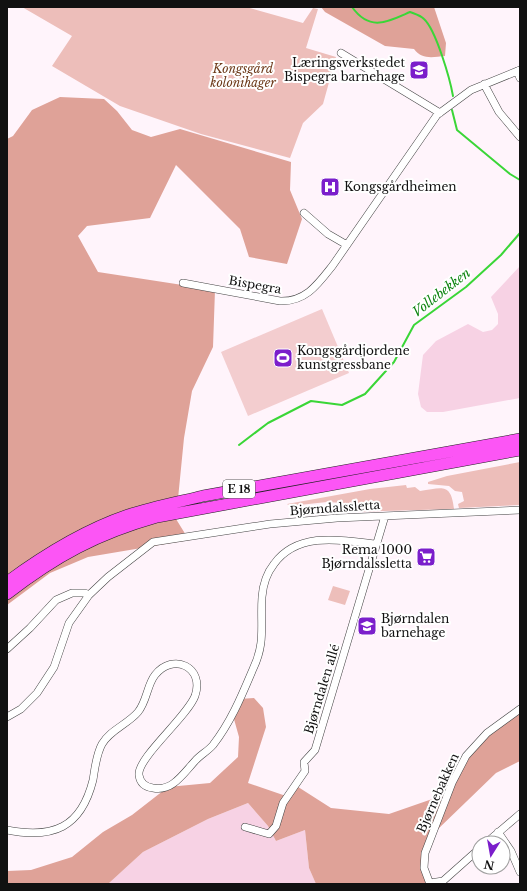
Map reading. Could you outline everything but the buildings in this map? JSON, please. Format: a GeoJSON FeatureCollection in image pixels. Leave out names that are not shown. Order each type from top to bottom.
{"type":"FeatureCollection","features":[{"type":"Feature","properties":{"kind":"highway","name":"E 18"},"geometry":{"type":"LineString","coordinates":[[488,445],[520,435]]}},
{"type":"Feature","properties":{"kind":"highway","name":"E 18"},"geometry":{"type":"LineString","coordinates":[[7,582],[35,561],[80,535],[106,524],[150,509],[203,496],[520,439]]}},
{"type":"Feature","properties":{"kind":"highway","name":"E 18"},"geometry":{"type":"LineString","coordinates":[[7,594],[34,573],[69,551],[105,534],[138,522],[199,509],[520,450]]}},
{"type":"Feature","properties":{"kind":"highway","name":"E 18"},"geometry":{"type":"LineString","coordinates":[[472,458],[520,457]]}},
{"type":"Feature","properties":{"kind":"street"},"geometry":{"type":"LineString","coordinates":[[341,53],[440,113]]}},
{"type":"Feature","properties":{"kind":"street","name":"Bispegra"},"geometry":{"type":"LineString","coordinates":[[183,283],[280,301],[300,299],[314,288],[347,245],[431,123],[440,113],[471,90],[484,84],[519,70],[520,78]]}},
{"type":"Feature","properties":{"kind":"street"},"geometry":{"type":"LineString","coordinates":[[484,84],[499,112],[520,137]]}},
{"type":"Feature","properties":{"kind":"street"},"geometry":{"type":"LineString","coordinates":[[304,213],[328,234],[347,245]]}},
{"type":"Feature","properties":{"kind":"street","name":"Bjørndalssletta"},"geometry":{"type":"LineString","coordinates":[[89,595],[108,577],[153,542],[270,524],[337,518],[520,510]]}},
{"type":"Feature","properties":{"kind":"street","name":"Bjørndalen allé"},"geometry":{"type":"LineString","coordinates":[[245,827],[269,834],[276,826],[283,803],[305,771],[304,762],[315,750],[385,516]]}},
{"type":"Feature","properties":{"kind":"street"},"geometry":{"type":"LineString","coordinates":[[7,830],[29,832],[50,831],[59,829],[73,820],[81,809],[89,792],[102,744],[137,714],[155,675],[167,665],[174,664],[187,666],[192,670],[196,678],[196,693],[193,700],[177,722],[148,756],[140,770],[139,775],[141,782],[149,788],[162,789],[174,783],[213,745],[234,713],[244,693],[262,644],[262,597],[264,580],[276,561],[296,545],[313,540],[376,544]]}},
{"type":"Feature","properties":{"kind":"street"},"geometry":{"type":"LineString","coordinates":[[7,649],[30,628],[56,600],[72,593],[85,593],[89,595],[69,623],[49,676],[30,702],[7,717]]}},
{"type":"Feature","properties":{"kind":"street","name":"Bjørnebakken"},"geometry":{"type":"LineString","coordinates":[[430,884],[424,868],[425,853],[460,765],[480,739],[520,709]]}},
{"type":"Feature","properties":{"kind":"street"},"geometry":{"type":"LineString","coordinates":[[495,835],[520,814]]}},
{"type":"Feature","properties":{"kind":"street"},"geometry":{"type":"LineString","coordinates":[[498,832],[511,851],[520,872]]}},
{"type":"Feature","properties":{"kind":"street"},"geometry":{"type":"LineString","coordinates":[[430,884],[443,881],[471,856]]}},
{"type":"Feature","properties":{"kind":"shaded area"},"geometry":{"type":"Polygon","coordinates":[[[321,7],[434,7],[446,43],[445,56],[428,57],[421,55],[414,49],[385,46],[325,12],[321,7]]]}},
{"type":"Feature","properties":{"kind":"shaded area"},"geometry":{"type":"Polygon","coordinates":[[[60,97],[104,99],[117,111],[132,130],[151,137],[180,129],[291,162],[290,190],[302,219],[287,264],[249,257],[240,229],[176,165],[150,218],[87,226],[78,236],[98,272],[215,290],[213,347],[192,391],[184,438],[176,519],[189,540],[88,557],[50,573],[7,605],[7,139],[13,136],[32,110],[60,97]]]}},
{"type":"Feature","properties":{"kind":"shaded area"},"geometry":{"type":"Polygon","coordinates":[[[520,266],[520,398],[443,412],[427,412],[421,407],[418,394],[423,355],[436,341],[468,324],[483,332],[492,330],[498,324],[498,314],[491,297],[520,266]]]}},
{"type":"Feature","properties":{"kind":"shaded area","name":"Kongsgårdjordene kunstgressbane"},"geometry":{"type":"Polygon","coordinates":[[[322,309],[349,373],[248,416],[221,352],[322,309]]]}},
{"type":"Feature","properties":{"kind":"shaded area"},"geometry":{"type":"Polygon","coordinates":[[[254,698],[263,708],[266,727],[248,783],[286,796],[295,785],[331,808],[389,814],[438,797],[453,775],[492,731],[520,712],[520,761],[496,773],[437,830],[426,851],[426,884],[316,884],[309,868],[305,830],[276,841],[268,826],[248,803],[208,819],[143,852],[108,884],[7,884],[7,871],[31,870],[72,857],[103,832],[132,815],[168,787],[210,783],[238,757],[239,737],[232,712],[239,699],[254,698]]]}},
{"type":"Feature","properties":{"kind":"shaded area"},"geometry":{"type":"Polygon","coordinates":[[[248,803],[268,826],[276,841],[305,830],[309,868],[316,884],[108,884],[143,852],[208,819],[248,803]]]}},
{"type":"Feature","properties":{"kind":"green space","name":"Kongsgård kolonihager"},"geometry":{"type":"Polygon","coordinates":[[[22,7],[246,7],[303,23],[313,8],[318,9],[306,48],[336,57],[323,104],[303,123],[290,158],[201,134],[120,106],[52,66],[72,36],[22,7]]]}},
{"type":"Feature","properties":{"kind":"green space"},"geometry":{"type":"Polygon","coordinates":[[[520,462],[520,505],[459,508],[458,504],[464,501],[462,492],[455,491],[449,486],[428,484],[428,482],[447,476],[520,462]]]}},
{"type":"Feature","properties":{"kind":"green space"},"geometry":{"type":"Polygon","coordinates":[[[406,485],[407,488],[415,487],[420,491],[440,488],[448,491],[453,500],[454,509],[349,512],[344,503],[327,502],[290,506],[287,504],[370,489],[406,485]]]}},
{"type":"Feature","properties":{"kind":"green space"},"geometry":{"type":"Polygon","coordinates":[[[333,586],[350,591],[345,605],[328,600],[333,586]]]}},
{"type":"Feature","properties":{"kind":"waterway"},"geometry":{"type":"LineString","coordinates":[[352,7],[365,20],[372,22],[379,23],[394,19],[410,12],[422,18],[429,25],[438,44],[446,67],[453,96]]}},
{"type":"Feature","properties":{"kind":"waterway"},"geometry":{"type":"LineString","coordinates":[[452,110],[457,130],[510,174],[520,180]]}},
{"type":"Feature","properties":{"kind":"waterway","name":"Vollebekken"},"geometry":{"type":"LineString","coordinates":[[239,445],[268,423],[311,401],[342,405],[365,394],[394,362],[414,325],[466,287],[501,255],[520,233]]}},
{"type":"Feature","properties":{"kind":"place","name":"Læringsverkstedet Bispegra barnehage"},"geometry":{"type":"Point","coordinates":[419,70]}},
{"type":"Feature","properties":{"kind":"place","name":"Kongsgårdheimen"},"geometry":{"type":"Point","coordinates":[330,187]}},
{"type":"Feature","properties":{"kind":"place","name":"Kongsgårdjordene kunstgressbane"},"geometry":{"type":"Point","coordinates":[283,358]}},
{"type":"Feature","properties":{"kind":"place","name":"Rema 1000 Bjørndalssletta"},"geometry":{"type":"Point","coordinates":[426,557]}},
{"type":"Feature","properties":{"kind":"place","name":"Bjørndalen barnehage"},"geometry":{"type":"Point","coordinates":[367,626]}}]}
